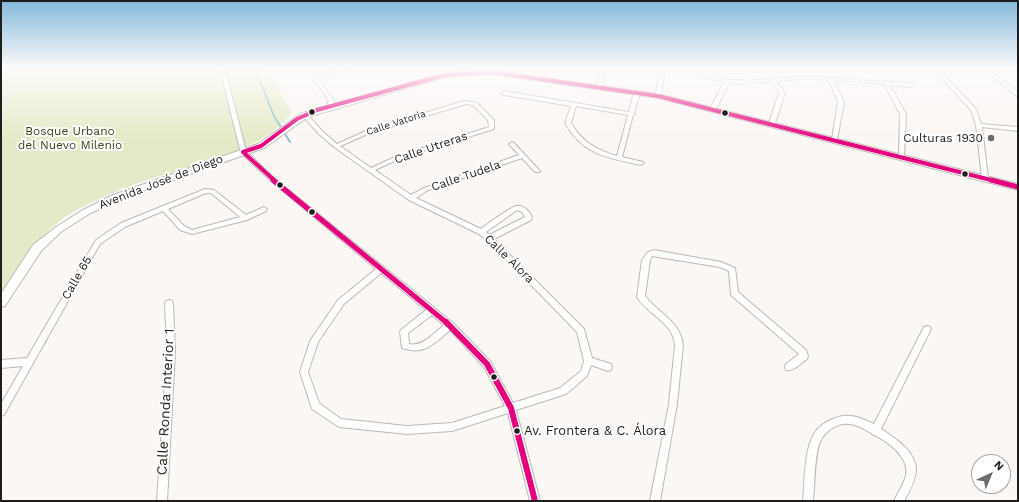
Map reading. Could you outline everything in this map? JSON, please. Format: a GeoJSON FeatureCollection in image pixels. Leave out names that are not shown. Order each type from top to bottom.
{"type":"FeatureCollection","features":[{"type":"Feature","properties":{"kind":"street"},"geometry":{"type":"LineString","coordinates":[[228,92],[243,152],[263,171],[450,325],[487,364],[510,408],[535,501]]}},
{"type":"Feature","properties":{"kind":"street"},"geometry":{"type":"LineString","coordinates":[[324,92],[326,96],[325,97],[331,105]]}},
{"type":"Feature","properties":{"kind":"street","name":"Avenida José de Diego"},"geometry":{"type":"LineString","coordinates":[[1,303],[37,248],[59,229],[86,212],[116,196],[261,146],[305,115],[331,105],[379,92]]}},
{"type":"Feature","properties":{"kind":"street"},"geometry":{"type":"LineString","coordinates":[[620,158],[637,92]]}},
{"type":"Feature","properties":{"kind":"street","name":"Avenida José de Diego"},"geometry":{"type":"LineString","coordinates":[[639,92],[772,123],[1018,187]]}},
{"type":"Feature","properties":{"kind":"street"},"geometry":{"type":"LineString","coordinates":[[713,109],[721,92]]}},
{"type":"Feature","properties":{"kind":"street"},"geometry":{"type":"LineString","coordinates":[[772,123],[782,92]]}},
{"type":"Feature","properties":{"kind":"street"},"geometry":{"type":"LineString","coordinates":[[835,139],[841,102],[837,92]]}},
{"type":"Feature","properties":{"kind":"street"},"geometry":{"type":"LineString","coordinates":[[891,92],[903,114],[902,156]]}},
{"type":"Feature","properties":{"kind":"street"},"geometry":{"type":"LineString","coordinates":[[957,92],[974,110],[979,126],[985,178]]}},
{"type":"Feature","properties":{"kind":"street"},"geometry":{"type":"LineString","coordinates":[[504,93],[632,114]]}},
{"type":"Feature","properties":{"kind":"street","name":"Calle Vatoria"},"geometry":{"type":"LineString","coordinates":[[336,146],[368,132],[466,102],[476,104],[491,120],[492,128]]}},
{"type":"Feature","properties":{"kind":"street"},"geometry":{"type":"LineString","coordinates":[[574,105],[568,123],[572,132],[594,151],[641,163]]}},
{"type":"Feature","properties":{"kind":"street","name":"Calle Álora"},"geometry":{"type":"LineString","coordinates":[[305,115],[320,132],[336,146],[411,198],[481,232],[489,238],[581,331],[588,361]]}},
{"type":"Feature","properties":{"kind":"street"},"geometry":{"type":"LineString","coordinates":[[979,126],[1018,129]]}},
{"type":"Feature","properties":{"kind":"street","name":"Calle Utreras"},"geometry":{"type":"LineString","coordinates":[[371,170],[399,157],[492,128]]}},
{"type":"Feature","properties":{"kind":"street"},"geometry":{"type":"LineString","coordinates":[[512,144],[537,171]]}},
{"type":"Feature","properties":{"kind":"street","name":"Calle Tudela"},"geometry":{"type":"LineString","coordinates":[[411,198],[426,189],[523,156]]}},
{"type":"Feature","properties":{"kind":"street","name":"Calle 65"},"geometry":{"type":"LineString","coordinates":[[1,412],[28,362],[98,242],[123,225],[200,194],[212,191],[246,218]]}},
{"type":"Feature","properties":{"kind":"street"},"geometry":{"type":"LineString","coordinates":[[164,208],[182,228],[192,232],[246,218],[264,209]]}},
{"type":"Feature","properties":{"kind":"street"},"geometry":{"type":"LineString","coordinates":[[481,232],[516,208],[523,209],[528,213],[529,218],[489,238]]}},
{"type":"Feature","properties":{"kind":"street"},"geometry":{"type":"LineString","coordinates":[[655,501],[676,389],[679,346],[678,337],[672,327],[646,305],[640,297],[646,260],[650,254],[654,253],[722,265],[732,270],[734,293],[803,352],[804,356],[789,367]]}},
{"type":"Feature","properties":{"kind":"street"},"geometry":{"type":"LineString","coordinates":[[381,268],[341,302],[314,341],[304,372],[315,406],[339,423],[407,430],[452,427],[563,391],[584,373],[588,361],[608,367]]}},
{"type":"Feature","properties":{"kind":"street","name":"Calle Ronda Interior 1"},"geometry":{"type":"LineString","coordinates":[[162,501],[171,351],[169,303]]}},
{"type":"Feature","properties":{"kind":"street"},"geometry":{"type":"LineString","coordinates":[[432,310],[404,332],[405,346],[412,349],[423,347],[450,325]]}},
{"type":"Feature","properties":{"kind":"street"},"geometry":{"type":"LineString","coordinates":[[875,431],[927,329]]}},
{"type":"Feature","properties":{"kind":"street"},"geometry":{"type":"LineString","coordinates":[[1,364],[28,362]]}},
{"type":"Feature","properties":{"kind":"street"},"geometry":{"type":"LineString","coordinates":[[808,501],[817,438],[833,422],[847,419],[864,424],[895,443],[908,456],[912,467],[911,475],[899,501]]}},
{"type":"Feature","properties":{"kind":"green space","name":"Bosque Urbano del Nuevo Milenio"},"geometry":{"type":"Polygon","coordinates":[[[1,92],[280,92],[292,112],[278,127],[260,140],[215,159],[125,188],[94,201],[65,217],[46,233],[22,263],[1,294],[1,92]]]}},
{"type":"Feature","properties":{"kind":"waterway"},"geometry":{"type":"LineString","coordinates":[[264,92],[274,116],[290,142]]}},
{"type":"Feature","properties":{"kind":"transit line"},"geometry":{"type":"LineString","coordinates":[[381,92],[317,110],[297,119],[261,146],[243,152],[273,180],[450,325],[487,364],[511,408],[535,501]]}},
{"type":"Feature","properties":{"kind":"transit line"},"geometry":{"type":"LineString","coordinates":[[633,92],[658,96],[1018,187]]}},
{"type":"Feature","properties":{"kind":"place","name":"Culturas 1930"},"geometry":{"type":"Point","coordinates":[991,138]}},
{"type":"Feature","properties":{"kind":"place","name":"Av. Frontera & C. Álora"},"geometry":{"type":"Point","coordinates":[517,431]}}]}
